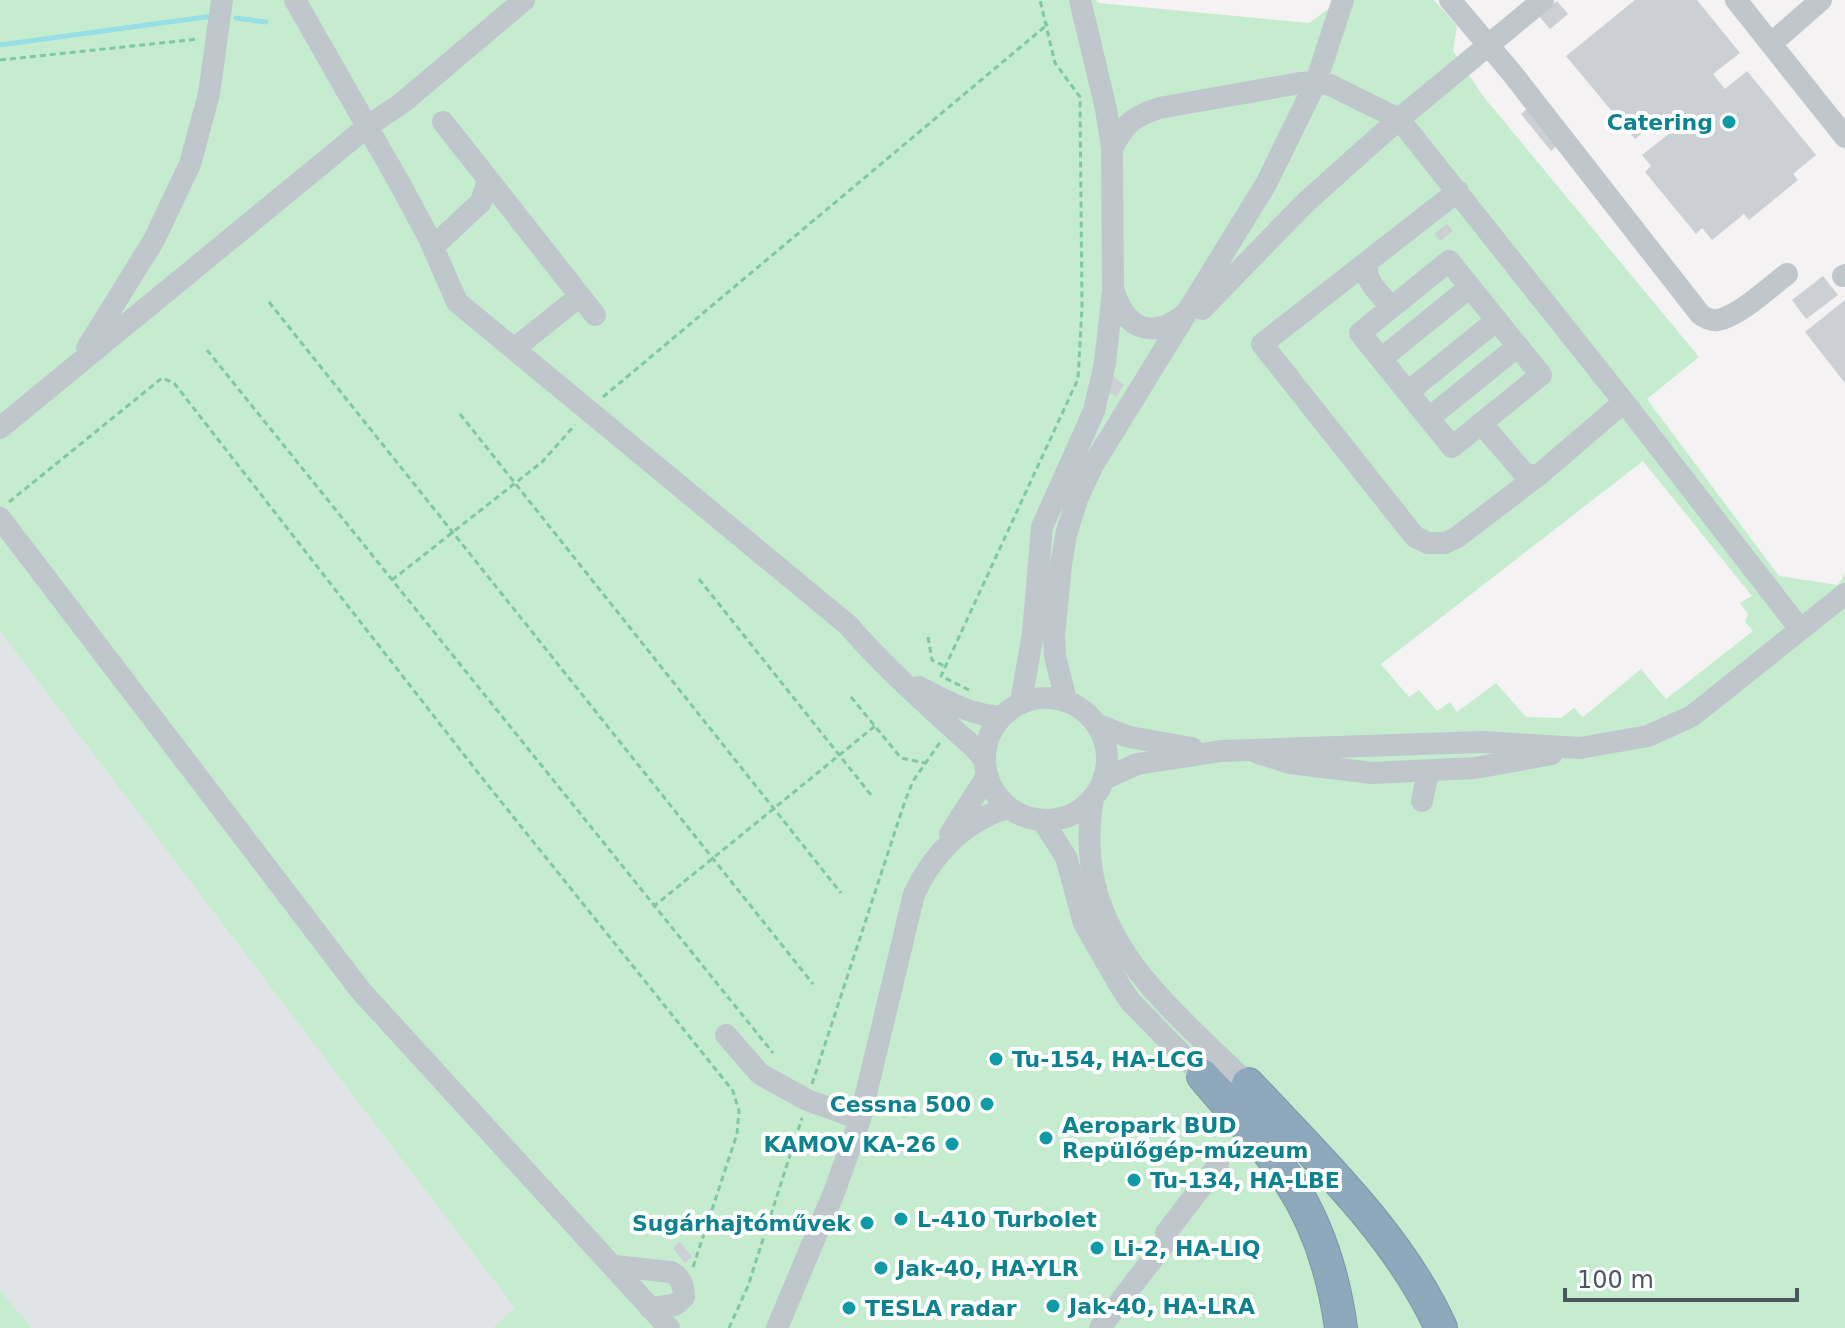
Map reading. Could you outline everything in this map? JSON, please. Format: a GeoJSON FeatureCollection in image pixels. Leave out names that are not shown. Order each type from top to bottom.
{"type":"FeatureCollection","features":[{"type":"Feature","properties":{"kind":"highway"},"geometry":{"type":"LineString","coordinates":[[1203,1076],[1305,1173],[1380,1232]]}},
{"type":"Feature","properties":{"kind":"highway"},"geometry":{"type":"LineString","coordinates":[[1203,1076],[1272,1156],[1304,1207],[1334,1285],[1341,1328]]}},
{"type":"Feature","properties":{"kind":"highway"},"geometry":{"type":"LineString","coordinates":[[1248,1084],[1336,1178],[1380,1232],[1409,1270],[1441,1328]]}},
{"type":"Feature","properties":{"kind":"street"},"geometry":{"type":"LineString","coordinates":[[74,368],[154,240],[190,164],[209,94],[222,0]]}},
{"type":"Feature","properties":{"kind":"street"},"geometry":{"type":"LineString","coordinates":[[295,0],[400,184],[457,302],[848,625],[866,647],[900,677],[955,717],[986,768],[995,793],[1009,808],[1042,820],[1070,815],[1093,799]]}},
{"type":"Feature","properties":{"kind":"street"},"geometry":{"type":"LineString","coordinates":[[0,428],[368,126],[402,103],[524,0]]}},
{"type":"Feature","properties":{"kind":"street"},"geometry":{"type":"LineString","coordinates":[[1066,700],[1055,656],[1054,636],[1066,535],[1077,499],[1093,465],[1266,184],[1316,82],[1343,0]]}},
{"type":"Feature","properties":{"kind":"street"},"geometry":{"type":"LineString","coordinates":[[1450,0],[1706,319],[1720,320],[1745,306],[1787,274]]}},
{"type":"Feature","properties":{"kind":"street"},"geometry":{"type":"LineString","coordinates":[[1736,0],[1845,137]]}},
{"type":"Feature","properties":{"kind":"street"},"geometry":{"type":"LineString","coordinates":[[1772,43],[1821,0]]}},
{"type":"Feature","properties":{"kind":"street"},"geometry":{"type":"LineString","coordinates":[[1170,341],[1306,202],[1539,1]]}},
{"type":"Feature","properties":{"kind":"street"},"geometry":{"type":"LineString","coordinates":[[1021,702],[1033,633],[1042,527],[1094,411],[1105,363],[1113,290],[1112,148],[1106,109],[1082,10]]}},
{"type":"Feature","properties":{"kind":"street"},"geometry":{"type":"LineString","coordinates":[[1112,148],[1125,124],[1159,108],[1316,82],[1356,96],[1399,119],[1800,629]]}},
{"type":"Feature","properties":{"kind":"street"},"geometry":{"type":"LineString","coordinates":[[443,122],[595,315]]}},
{"type":"Feature","properties":{"kind":"street"},"geometry":{"type":"LineString","coordinates":[[433,247],[481,202],[488,180]]}},
{"type":"Feature","properties":{"kind":"street"},"geometry":{"type":"LineString","coordinates":[[1458,191],[1262,344],[1415,537],[1428,543],[1445,543],[1474,526],[1624,402]]}},
{"type":"Feature","properties":{"kind":"street"},"geometry":{"type":"LineString","coordinates":[[1369,260],[1365,271],[1367,279],[1394,305]]}},
{"type":"Feature","properties":{"kind":"street"},"geometry":{"type":"LineString","coordinates":[[1449,261],[1541,375],[1452,447],[1360,333],[1394,305],[1449,261]]}},
{"type":"Feature","properties":{"kind":"street"},"geometry":{"type":"LineString","coordinates":[[1381,359],[1470,287]]}},
{"type":"Feature","properties":{"kind":"street"},"geometry":{"type":"LineString","coordinates":[[1113,290],[1119,308],[1128,321],[1142,327],[1156,329],[1173,324],[1191,309]]}},
{"type":"Feature","properties":{"kind":"street"},"geometry":{"type":"LineString","coordinates":[[515,348],[580,296]]}},
{"type":"Feature","properties":{"kind":"street"},"geometry":{"type":"LineString","coordinates":[[1408,392],[1497,320]]}},
{"type":"Feature","properties":{"kind":"street"},"geometry":{"type":"LineString","coordinates":[[1429,418],[1518,346]]}},
{"type":"Feature","properties":{"kind":"street"},"geometry":{"type":"LineString","coordinates":[[1485,420],[1540,474]]}},
{"type":"Feature","properties":{"kind":"street"},"geometry":{"type":"LineString","coordinates":[[0,518],[361,991],[669,1328]]}},
{"type":"Feature","properties":{"kind":"street"},"geometry":{"type":"LineString","coordinates":[[1096,724],[1145,741],[1231,750],[1333,770],[1372,773],[1475,768],[1648,736],[1692,716],[1845,594]]}},
{"type":"Feature","properties":{"kind":"street"},"geometry":{"type":"LineString","coordinates":[[941,853],[986,768],[989,736],[1001,717],[1021,702],[1039,698],[1066,700],[1083,709],[1096,724],[1106,745],[1107,768],[1093,799],[1088,826],[1089,860],[1100,910],[1114,939],[1142,977],[1248,1084]]}},
{"type":"Feature","properties":{"kind":"street"},"geometry":{"type":"LineString","coordinates":[[955,717],[1001,717]]}},
{"type":"Feature","properties":{"kind":"street"},"geometry":{"type":"LineString","coordinates":[[1104,779],[1137,764],[1231,750],[1482,742],[1580,748]]}},
{"type":"Feature","properties":{"kind":"street"},"geometry":{"type":"LineString","coordinates":[[1422,801],[1428,772]]}},
{"type":"Feature","properties":{"kind":"street"},"geometry":{"type":"LineString","coordinates":[[777,1328],[835,1190],[860,1119],[914,894],[941,853],[974,821],[1009,808]]}},
{"type":"Feature","properties":{"kind":"street"},"geometry":{"type":"LineString","coordinates":[[1042,820],[1066,857],[1084,923],[1120,986],[1130,1001],[1203,1076]]}},
{"type":"Feature","properties":{"kind":"street"},"geometry":{"type":"LineString","coordinates":[[726,1035],[760,1074],[807,1100],[860,1119]]}},
{"type":"Feature","properties":{"kind":"street"},"geometry":{"type":"LineString","coordinates":[[1100,1328],[1167,1240],[1166,1233],[1218,1165]]}},
{"type":"Feature","properties":{"kind":"street"},"geometry":{"type":"LineString","coordinates":[[614,1266],[676,1275],[684,1289],[684,1297],[675,1305],[650,1308]]}},
{"type":"Feature","properties":{"kind":"path"},"geometry":{"type":"LineString","coordinates":[[729,1328],[748,1286],[905,801],[970,690],[941,676],[1078,379],[1082,307],[1080,97],[1055,63],[1040,0]]}},
{"type":"Feature","properties":{"kind":"path"},"geometry":{"type":"LineString","coordinates":[[392,580],[542,462],[589,409],[1048,24]]}},
{"type":"Feature","properties":{"kind":"path"},"geometry":{"type":"LineString","coordinates":[[0,60],[217,37]]}},
{"type":"Feature","properties":{"kind":"path"},"geometry":{"type":"LineString","coordinates":[[269,302],[813,984]]}},
{"type":"Feature","properties":{"kind":"path"},"geometry":{"type":"LineString","coordinates":[[207,350],[773,1053]]}},
{"type":"Feature","properties":{"kind":"path"},"geometry":{"type":"LineString","coordinates":[[0,509],[162,378],[174,383],[479,774],[733,1091],[739,1111],[737,1134],[684,1289]]}},
{"type":"Feature","properties":{"kind":"path"},"geometry":{"type":"LineString","coordinates":[[460,414],[841,893]]}},
{"type":"Feature","properties":{"kind":"path"},"geometry":{"type":"LineString","coordinates":[[699,579],[871,795]]}},
{"type":"Feature","properties":{"kind":"path"},"geometry":{"type":"LineString","coordinates":[[928,637],[932,660],[945,667]]}},
{"type":"Feature","properties":{"kind":"path"},"geometry":{"type":"LineString","coordinates":[[851,697],[901,758],[926,763]]}},
{"type":"Feature","properties":{"kind":"path"},"geometry":{"type":"LineString","coordinates":[[654,906],[875,726]]}},
{"type":"Feature","properties":{"kind":"shaded area"},"geometry":{"type":"Polygon","coordinates":[[[0,0],[699,1328],[0,1328],[0,0]]]}},
{"type":"Feature","properties":{"kind":"green space"},"geometry":{"type":"Polygon","coordinates":[[[0,0],[1096,0],[1099,3],[1309,23],[1341,0],[1434,0],[1457,26],[1453,51],[1483,96],[1699,357],[1647,399],[1779,576],[1838,585],[1845,574],[1845,1328],[493,1328],[515,1308],[0,631],[0,0]],[[1643,461],[1381,664],[1409,697],[1419,690],[1437,711],[1450,702],[1457,712],[1496,683],[1526,717],[1561,718],[1574,708],[1583,717],[1641,669],[1666,699],[1753,631],[1745,622],[1748,614],[1740,603],[1752,596],[1643,461]]]}},
{"type":"Feature","properties":{"kind":"green space"},"geometry":{"type":"Polygon","coordinates":[[[0,1290],[32,1328],[0,1328],[0,1290]]]}},
{"type":"Feature","properties":{"kind":"building","name":"Catering"},"geometry":{"type":"Polygon","coordinates":[[[1635,0],[1697,0],[1740,53],[1713,74],[1725,89],[1747,71],[1816,155],[1793,174],[1798,180],[1749,220],[1744,214],[1712,240],[1702,228],[1696,234],[1645,172],[1651,166],[1642,155],[1675,129],[1665,115],[1635,139],[1566,56],[1635,0]]]}},
{"type":"Feature","properties":{"kind":"building"},"geometry":{"type":"Polygon","coordinates":[[[1557,1],[1568,14],[1550,29],[1539,16],[1557,1]]]}},
{"type":"Feature","properties":{"kind":"building"},"geometry":{"type":"Polygon","coordinates":[[[1532,104],[1562,141],[1551,151],[1521,114],[1532,104]]]}},
{"type":"Feature","properties":{"kind":"building"},"geometry":{"type":"Polygon","coordinates":[[[1447,224],[1453,231],[1440,241],[1434,234],[1447,224]]]}},
{"type":"Feature","properties":{"kind":"building"},"geometry":{"type":"Polygon","coordinates":[[[1823,276],[1838,295],[1806,319],[1792,300],[1823,276]]]}},
{"type":"Feature","properties":{"kind":"building"},"geometry":{"type":"Polygon","coordinates":[[[1845,300],[1845,383],[1805,332],[1845,300]]]}},
{"type":"Feature","properties":{"kind":"building"},"geometry":{"type":"Polygon","coordinates":[[[1114,377],[1124,385],[1116,397],[1105,390],[1114,377]]]}},
{"type":"Feature","properties":{"kind":"building"},"geometry":{"type":"Polygon","coordinates":[[[680,1242],[692,1257],[685,1263],[673,1248],[680,1242]]]}},
{"type":"Feature","properties":{"kind":"waterway"},"geometry":{"type":"LineString","coordinates":[[0,45],[213,16]]}},
{"type":"Feature","properties":{"kind":"waterway"},"geometry":{"type":"LineString","coordinates":[[236,18],[266,22]]}},
{"type":"Feature","properties":{"kind":"place","name":"Catering"},"geometry":{"type":"Point","coordinates":[1729,122]}},
{"type":"Feature","properties":{"kind":"place","name":"Tu-154, HA-LCG"},"geometry":{"type":"Point","coordinates":[996,1059]}},
{"type":"Feature","properties":{"kind":"place","name":"Cessna 500"},"geometry":{"type":"Point","coordinates":[987,1104]}},
{"type":"Feature","properties":{"kind":"place","name":"Aeropark BUD Repülőgép-múzeum"},"geometry":{"type":"Point","coordinates":[1046,1138]}},
{"type":"Feature","properties":{"kind":"place","name":"KAMOV KA-26"},"geometry":{"type":"Point","coordinates":[952,1144]}},
{"type":"Feature","properties":{"kind":"place","name":"Tu-134, HA-LBE"},"geometry":{"type":"Point","coordinates":[1134,1180]}},
{"type":"Feature","properties":{"kind":"place","name":"L-410 Turbolet"},"geometry":{"type":"Point","coordinates":[901,1219]}},
{"type":"Feature","properties":{"kind":"place","name":"Sugárhajtóművek"},"geometry":{"type":"Point","coordinates":[867,1223]}},
{"type":"Feature","properties":{"kind":"place","name":"Li-2, HA-LIQ"},"geometry":{"type":"Point","coordinates":[1097,1248]}},
{"type":"Feature","properties":{"kind":"place","name":"Jak-40, HA-YLR"},"geometry":{"type":"Point","coordinates":[881,1268]}},
{"type":"Feature","properties":{"kind":"place","name":"Jak-40, HA-LRA"},"geometry":{"type":"Point","coordinates":[1053,1306]}},
{"type":"Feature","properties":{"kind":"place","name":"TESLA radar"},"geometry":{"type":"Point","coordinates":[849,1308]}}]}
